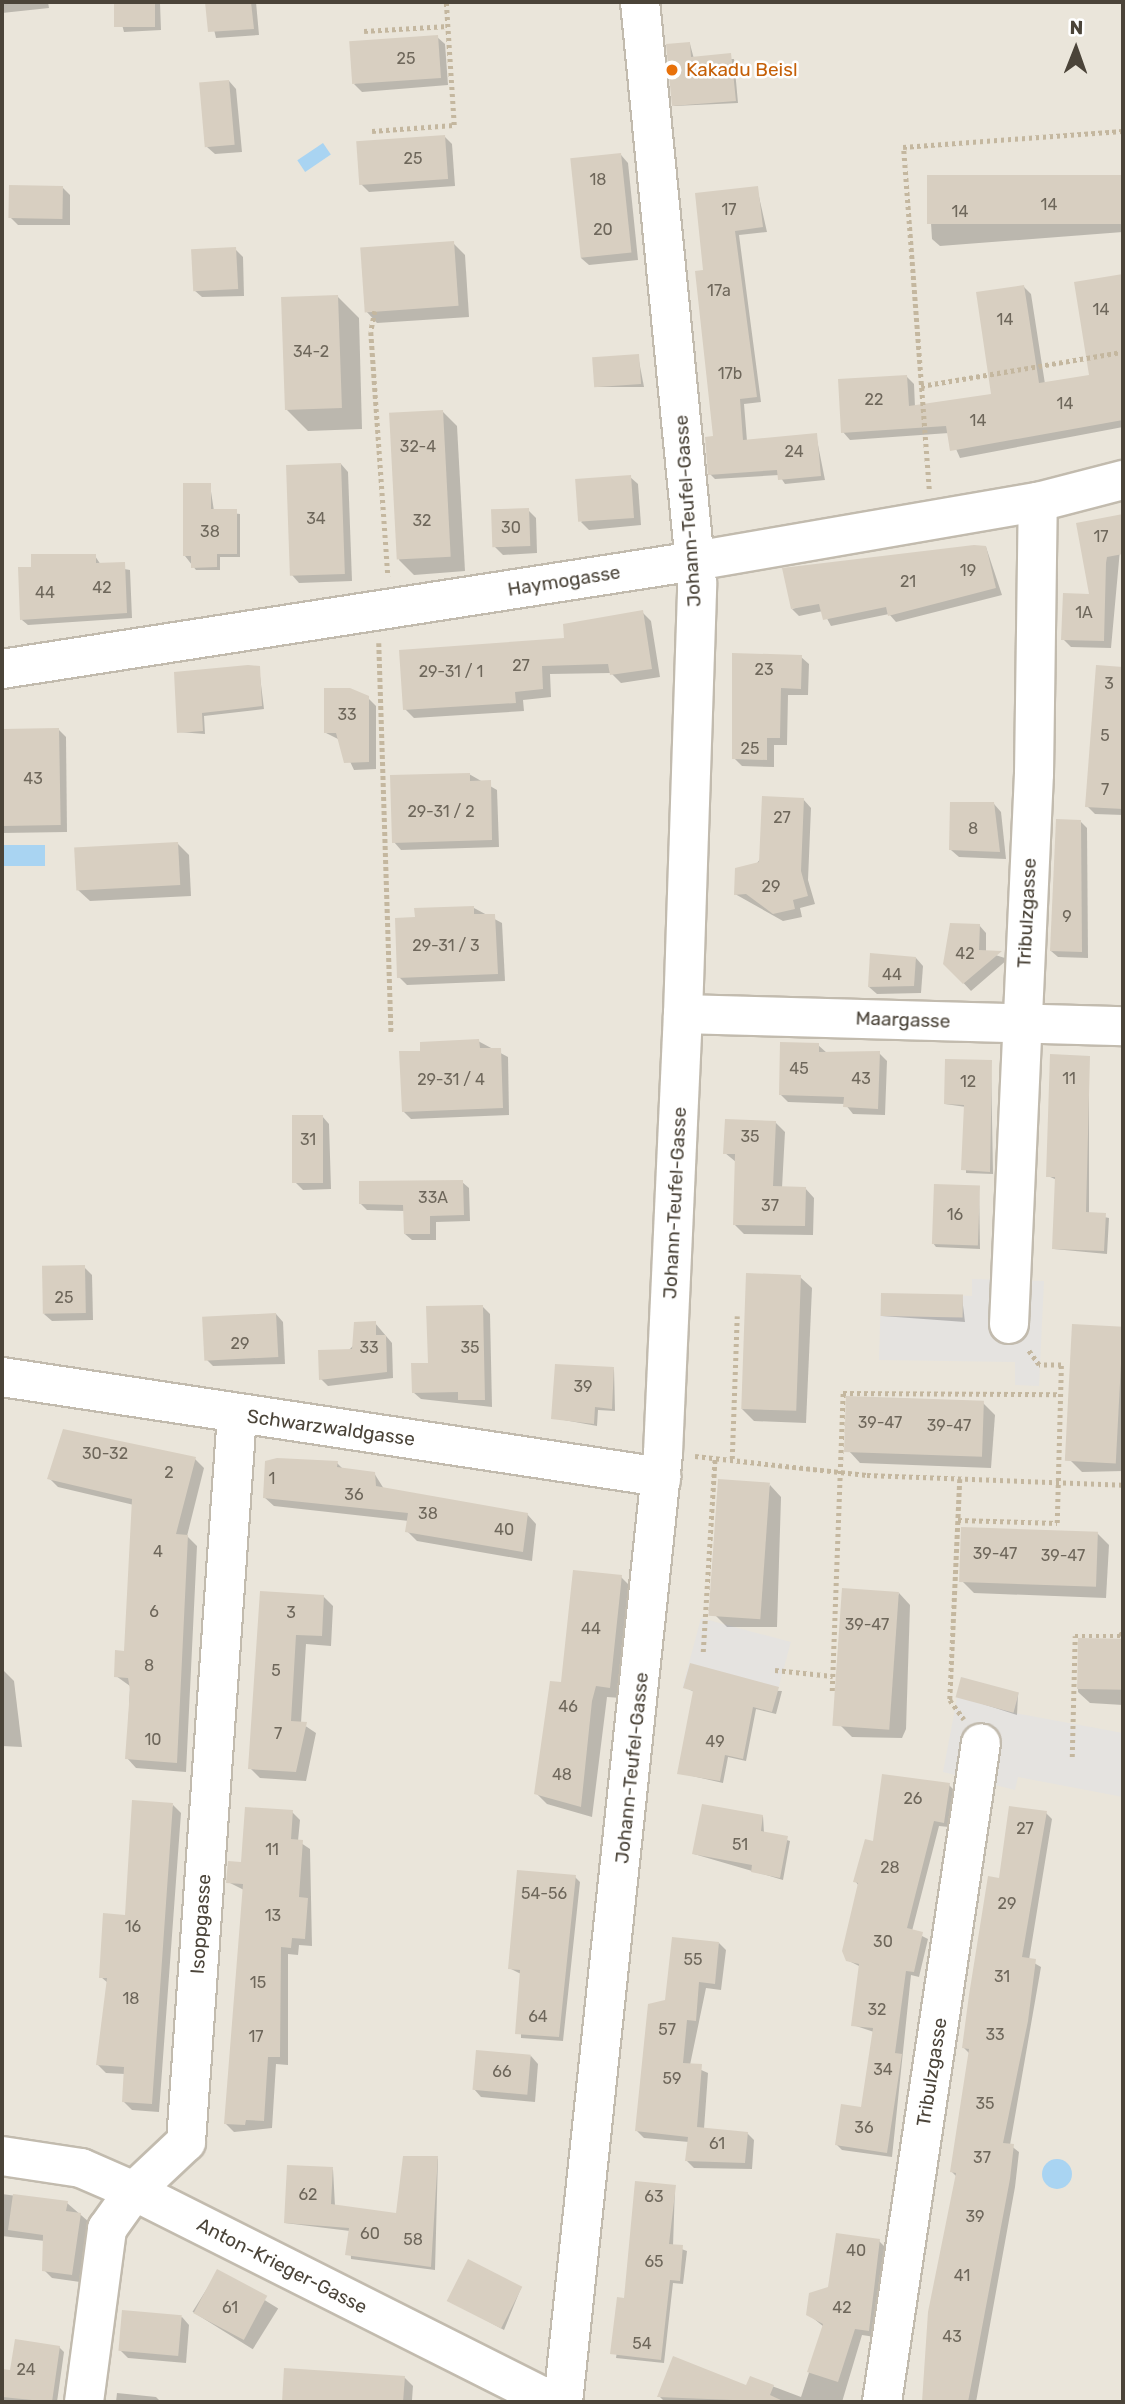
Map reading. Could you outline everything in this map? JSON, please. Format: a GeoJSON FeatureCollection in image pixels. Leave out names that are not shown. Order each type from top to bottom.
{"type":"FeatureCollection","features":[{"type":"Feature","properties":{"kind":"street","name":"Johann-Teufel-Gasse"},"geometry":{"type":"LineString","coordinates":[[563,2402],[662,1465],[683,1014],[695,561],[640,2]]}},
{"type":"Feature","properties":{"kind":"street","name":"Haymogasse"},"geometry":{"type":"LineString","coordinates":[[2,669],[695,561],[1038,502],[1123,480]]}},
{"type":"Feature","properties":{"kind":"street","name":"Tribulzgasse"},"geometry":{"type":"LineString","coordinates":[[1009,1324],[1034,774],[1038,502]]}},
{"type":"Feature","properties":{"kind":"street","name":"Maargasse"},"geometry":{"type":"LineString","coordinates":[[683,1014],[1123,1026]]}},
{"type":"Feature","properties":{"kind":"street","name":"Schwarzwaldgasse"},"geometry":{"type":"LineString","coordinates":[[2,1377],[237,1414],[662,1465]]}},
{"type":"Feature","properties":{"kind":"street","name":"Isoppgasse"},"geometry":{"type":"LineString","coordinates":[[84,2402],[107,2229],[134,2191],[186,2142],[237,1414]]}},
{"type":"Feature","properties":{"kind":"street","name":"Tribulzgasse"},"geometry":{"type":"LineString","coordinates":[[882,2402],[981,1742]]}},
{"type":"Feature","properties":{"kind":"street","name":"Anton-Krieger-Gasse"},"geometry":{"type":"LineString","coordinates":[[2,2156],[81,2168],[134,2191],[554,2402]]}},
{"type":"Feature","properties":{"kind":"path"},"geometry":{"type":"LineString","coordinates":[[372,131],[454,125],[446,2]]}},
{"type":"Feature","properties":{"kind":"path"},"geometry":{"type":"LineString","coordinates":[[364,31],[447,26]]}},
{"type":"Feature","properties":{"kind":"path"},"geometry":{"type":"LineString","coordinates":[[932,520],[903,147],[1122,131]]}},
{"type":"Feature","properties":{"kind":"path"},"geometry":{"type":"LineString","coordinates":[[375,312],[371,332],[384,609],[391,1034]]}},
{"type":"Feature","properties":{"kind":"path"},"geometry":{"type":"LineString","coordinates":[[921,386],[1123,352]]}},
{"type":"Feature","properties":{"kind":"path"},"geometry":{"type":"LineString","coordinates":[[732,1459],[737,1316]]}},
{"type":"Feature","properties":{"kind":"path"},"geometry":{"type":"LineString","coordinates":[[958,1520],[1057,1523],[1061,1365],[1039,1365],[1009,1324]]}},
{"type":"Feature","properties":{"kind":"path"},"geometry":{"type":"LineString","coordinates":[[832,1691],[844,1393],[1060,1394]]}},
{"type":"Feature","properties":{"kind":"path"},"geometry":{"type":"LineString","coordinates":[[703,1653],[715,1457]]}},
{"type":"Feature","properties":{"kind":"path"},"geometry":{"type":"LineString","coordinates":[[662,1465],[715,1457],[840,1472],[1123,1485]]}},
{"type":"Feature","properties":{"kind":"path"},"geometry":{"type":"LineString","coordinates":[[960,1479],[950,1700],[981,1742]]}},
{"type":"Feature","properties":{"kind":"path"},"geometry":{"type":"LineString","coordinates":[[1072,1757],[1075,1636],[1123,1631]]}},
{"type":"Feature","properties":{"kind":"path"},"geometry":{"type":"LineString","coordinates":[[775,1670],[833,1676]]}},
{"type":"Feature","properties":{"kind":"shaded area"},"geometry":{"type":"Polygon","coordinates":[[[2,2],[1123,2],[1123,2402],[2,2402],[2,2]]]}},
{"type":"Feature","properties":{"kind":"shaded area"},"geometry":{"type":"Polygon","coordinates":[[[972,1279],[1044,1281],[1039,1386],[1015,1385],[1015,1362],[879,1360],[881,1293],[972,1296],[972,1279]]]}},
{"type":"Feature","properties":{"kind":"shaded area"},"geometry":{"type":"Polygon","coordinates":[[[701,1618],[791,1642],[772,1712],[682,1688],[701,1618]]]}},
{"type":"Feature","properties":{"kind":"shaded area"},"geometry":{"type":"Polygon","coordinates":[[[961,1677],[1019,1693],[1014,1713],[1123,1733],[1123,1797],[1018,1777],[1015,1790],[943,1772],[961,1677]]]}},
{"type":"Feature","properties":{"kind":"water"},"geometry":{"type":"Polygon","coordinates":[[[323,143],[331,155],[305,172],[297,160],[323,143]]]}},
{"type":"Feature","properties":{"kind":"water"},"geometry":{"type":"Polygon","coordinates":[[[2,845],[45,845],[45,866],[2,866],[2,845]]]}},
{"type":"Feature","properties":{"kind":"water"},"geometry":{"type":"Polygon","coordinates":[[[1057,2159],[1063,2160],[1071,2168],[1071,2180],[1063,2188],[1057,2189],[1051,2188],[1043,2180],[1042,2174],[1043,2168],[1051,2160],[1057,2159]]]}},
{"type":"Feature","properties":{"kind":"building"},"geometry":{"type":"Polygon","coordinates":[[[114,2],[155,2],[155,27],[114,27],[114,2]]]}},
{"type":"Feature","properties":{"kind":"building"},"geometry":{"type":"Polygon","coordinates":[[[205,2],[251,2],[254,29],[208,32],[205,2]]]}},
{"type":"Feature","properties":{"kind":"building"},"geometry":{"type":"Polygon","coordinates":[[[438,35],[441,78],[352,84],[349,41],[438,35]]]}},
{"type":"Feature","properties":{"kind":"building"},"geometry":{"type":"Polygon","coordinates":[[[690,42],[691,57],[731,53],[736,101],[672,106],[666,44],[690,42]]]}},
{"type":"Feature","properties":{"kind":"building"},"geometry":{"type":"Polygon","coordinates":[[[229,80],[235,145],[205,147],[199,83],[229,80]]]}},
{"type":"Feature","properties":{"kind":"building"},"geometry":{"type":"Polygon","coordinates":[[[445,135],[448,179],[359,185],[356,141],[445,135]]]}},
{"type":"Feature","properties":{"kind":"building"},"geometry":{"type":"Polygon","coordinates":[[[621,153],[631,252],[581,258],[570,158],[621,153]]]}},
{"type":"Feature","properties":{"kind":"building"},"geometry":{"type":"Polygon","coordinates":[[[927,175],[1123,175],[1123,224],[927,224],[927,175]]]}},
{"type":"Feature","properties":{"kind":"building"},"geometry":{"type":"Polygon","coordinates":[[[9,185],[63,186],[62,219],[8,218],[9,185]]]}},
{"type":"Feature","properties":{"kind":"building"},"geometry":{"type":"Polygon","coordinates":[[[758,186],[763,227],[735,231],[757,397],[740,399],[743,440],[817,433],[821,476],[778,480],[777,470],[708,475],[705,437],[713,436],[695,271],[703,270],[695,193],[758,186]]]}},
{"type":"Feature","properties":{"kind":"building"},"geometry":{"type":"Polygon","coordinates":[[[454,241],[459,306],[365,312],[360,248],[454,241]]]}},
{"type":"Feature","properties":{"kind":"building"},"geometry":{"type":"Polygon","coordinates":[[[236,247],[238,289],[193,291],[191,249],[236,247]]]}},
{"type":"Feature","properties":{"kind":"building"},"geometry":{"type":"Polygon","coordinates":[[[1123,274],[1123,420],[950,451],[946,426],[841,433],[838,379],[907,375],[909,406],[991,394],[976,292],[1024,285],[1039,383],[1089,375],[1074,282],[1123,274]]]}},
{"type":"Feature","properties":{"kind":"building"},"geometry":{"type":"Polygon","coordinates":[[[338,295],[342,408],[285,410],[281,297],[338,295]]]}},
{"type":"Feature","properties":{"kind":"building"},"geometry":{"type":"Polygon","coordinates":[[[639,354],[641,384],[594,387],[592,357],[639,354]]]}},
{"type":"Feature","properties":{"kind":"building"},"geometry":{"type":"Polygon","coordinates":[[[443,410],[451,557],[397,560],[389,413],[443,410]]]}},
{"type":"Feature","properties":{"kind":"building"},"geometry":{"type":"Polygon","coordinates":[[[341,463],[345,574],[290,576],[286,465],[341,463]]]}},
{"type":"Feature","properties":{"kind":"building"},"geometry":{"type":"Polygon","coordinates":[[[631,475],[634,518],[578,522],[575,479],[631,475]]]}},
{"type":"Feature","properties":{"kind":"building"},"geometry":{"type":"Polygon","coordinates":[[[183,483],[211,483],[211,509],[237,509],[237,554],[217,554],[217,567],[191,568],[191,556],[183,556],[183,483]]]}},
{"type":"Feature","properties":{"kind":"building"},"geometry":{"type":"Polygon","coordinates":[[[529,508],[530,546],[492,547],[491,509],[529,508]]]}},
{"type":"Feature","properties":{"kind":"building"},"geometry":{"type":"Polygon","coordinates":[[[1123,514],[1123,554],[1107,557],[1106,563],[1104,641],[1061,640],[1063,593],[1089,594],[1076,523],[1123,514]]]}},
{"type":"Feature","properties":{"kind":"building"},"geometry":{"type":"Polygon","coordinates":[[[974,545],[986,546],[996,588],[888,616],[886,607],[823,620],[819,604],[791,609],[782,568],[974,545]]]}},
{"type":"Feature","properties":{"kind":"building"},"geometry":{"type":"Polygon","coordinates":[[[31,554],[96,554],[96,563],[125,562],[127,613],[20,620],[18,567],[31,567],[31,554]]]}},
{"type":"Feature","properties":{"kind":"building"},"geometry":{"type":"Polygon","coordinates":[[[643,610],[652,669],[610,675],[608,664],[542,666],[543,689],[515,692],[516,703],[403,710],[399,650],[564,638],[563,624],[643,610]]]}},
{"type":"Feature","properties":{"kind":"building"},"geometry":{"type":"Polygon","coordinates":[[[732,653],[802,655],[801,689],[781,688],[780,738],[767,738],[767,760],[732,759],[732,653]]]}},
{"type":"Feature","properties":{"kind":"building"},"geometry":{"type":"Polygon","coordinates":[[[1096,665],[1123,667],[1123,809],[1085,807],[1096,665]]]}},
{"type":"Feature","properties":{"kind":"building"},"geometry":{"type":"Polygon","coordinates":[[[260,666],[262,706],[202,713],[203,731],[177,733],[174,672],[260,666]]]}},
{"type":"Feature","properties":{"kind":"building"},"geometry":{"type":"Polygon","coordinates":[[[324,688],[350,688],[369,696],[369,762],[344,763],[336,733],[324,733],[324,688]]]}},
{"type":"Feature","properties":{"kind":"building"},"geometry":{"type":"Polygon","coordinates":[[[59,728],[61,825],[4,826],[2,729],[59,728]]]}},
{"type":"Feature","properties":{"kind":"building"},"geometry":{"type":"Polygon","coordinates":[[[470,773],[470,781],[491,780],[492,840],[392,843],[390,775],[470,773]]]}},
{"type":"Feature","properties":{"kind":"building"},"geometry":{"type":"Polygon","coordinates":[[[762,796],[804,798],[801,871],[808,896],[793,900],[795,909],[773,914],[746,894],[734,895],[735,868],[759,862],[762,796]]]}},
{"type":"Feature","properties":{"kind":"building"},"geometry":{"type":"Polygon","coordinates":[[[950,802],[994,802],[1000,852],[949,850],[950,802]]]}},
{"type":"Feature","properties":{"kind":"building"},"geometry":{"type":"Polygon","coordinates":[[[1056,819],[1081,820],[1082,952],[1050,951],[1056,819]]]}},
{"type":"Feature","properties":{"kind":"building"},"geometry":{"type":"Polygon","coordinates":[[[178,842],[180,885],[76,890],[74,847],[178,842]]]}},
{"type":"Feature","properties":{"kind":"building"},"geometry":{"type":"Polygon","coordinates":[[[474,906],[474,914],[495,914],[498,974],[397,978],[395,918],[415,917],[414,908],[474,906]]]}},
{"type":"Feature","properties":{"kind":"building"},"geometry":{"type":"Polygon","coordinates":[[[950,923],[980,924],[979,950],[1002,951],[963,984],[943,964],[950,923]]]}},
{"type":"Feature","properties":{"kind":"building"},"geometry":{"type":"Polygon","coordinates":[[[870,953],[916,957],[914,986],[868,987],[870,953]]]}},
{"type":"Feature","properties":{"kind":"building"},"geometry":{"type":"Polygon","coordinates":[[[479,1039],[480,1048],[501,1048],[503,1108],[402,1112],[399,1051],[420,1051],[420,1042],[479,1039]]]}},
{"type":"Feature","properties":{"kind":"building"},"geometry":{"type":"Polygon","coordinates":[[[780,1042],[819,1043],[819,1052],[880,1051],[878,1109],[843,1107],[844,1097],[779,1095],[780,1042]]]}},
{"type":"Feature","properties":{"kind":"building"},"geometry":{"type":"Polygon","coordinates":[[[1050,1054],[1090,1056],[1086,1212],[1106,1213],[1104,1251],[1052,1249],[1055,1177],[1046,1177],[1050,1054]]]}},
{"type":"Feature","properties":{"kind":"building"},"geometry":{"type":"Polygon","coordinates":[[[945,1059],[992,1060],[990,1172],[961,1170],[964,1105],[944,1104],[945,1059]]]}},
{"type":"Feature","properties":{"kind":"building"},"geometry":{"type":"Polygon","coordinates":[[[292,1115],[323,1115],[323,1183],[292,1183],[292,1115]]]}},
{"type":"Feature","properties":{"kind":"building"},"geometry":{"type":"Polygon","coordinates":[[[725,1119],[776,1121],[773,1186],[806,1187],[805,1226],[733,1225],[735,1154],[723,1154],[725,1119]]]}},
{"type":"Feature","properties":{"kind":"building"},"geometry":{"type":"Polygon","coordinates":[[[463,1180],[464,1215],[430,1216],[430,1234],[404,1234],[403,1205],[359,1204],[359,1181],[463,1180]]]}},
{"type":"Feature","properties":{"kind":"building"},"geometry":{"type":"Polygon","coordinates":[[[934,1184],[980,1186],[978,1246],[932,1244],[934,1184]]]}},
{"type":"Feature","properties":{"kind":"building"},"geometry":{"type":"Polygon","coordinates":[[[85,1265],[86,1313],[43,1314],[42,1266],[85,1265]]]}},
{"type":"Feature","properties":{"kind":"building"},"geometry":{"type":"Polygon","coordinates":[[[746,1273],[801,1275],[796,1411],[741,1409],[746,1273]]]}},
{"type":"Feature","properties":{"kind":"building"},"geometry":{"type":"Polygon","coordinates":[[[881,1293],[963,1294],[963,1317],[881,1316],[881,1293]]]}},
{"type":"Feature","properties":{"kind":"building"},"geometry":{"type":"Polygon","coordinates":[[[483,1305],[485,1400],[458,1400],[458,1392],[412,1393],[411,1363],[428,1363],[426,1306],[483,1305]]]}},
{"type":"Feature","properties":{"kind":"building"},"geometry":{"type":"Polygon","coordinates":[[[276,1313],[278,1357],[204,1361],[202,1317],[276,1313]]]}},
{"type":"Feature","properties":{"kind":"building"},"geometry":{"type":"Polygon","coordinates":[[[376,1321],[376,1335],[386,1335],[387,1372],[319,1380],[318,1350],[352,1349],[354,1322],[376,1321]]]}},
{"type":"Feature","properties":{"kind":"building"},"geometry":{"type":"Polygon","coordinates":[[[1072,1324],[1123,1327],[1116,1463],[1065,1461],[1072,1324]]]}},
{"type":"Feature","properties":{"kind":"building"},"geometry":{"type":"Polygon","coordinates":[[[555,1364],[614,1367],[612,1409],[595,1407],[594,1424],[551,1419],[555,1364]]]}},
{"type":"Feature","properties":{"kind":"building"},"geometry":{"type":"Polygon","coordinates":[[[846,1396],[984,1401],[982,1457],[844,1452],[846,1396]]]}},
{"type":"Feature","properties":{"kind":"building"},"geometry":{"type":"Polygon","coordinates":[[[63,1429],[196,1457],[176,1534],[188,1535],[177,1763],[125,1759],[130,1690],[128,1678],[114,1677],[115,1650],[124,1651],[132,1499],[47,1479],[63,1429]]]}},
{"type":"Feature","properties":{"kind":"building"},"geometry":{"type":"Polygon","coordinates":[[[277,1458],[338,1461],[337,1467],[375,1472],[376,1486],[528,1513],[523,1552],[405,1532],[408,1513],[263,1498],[265,1461],[277,1458]]]}},
{"type":"Feature","properties":{"kind":"building"},"geometry":{"type":"Polygon","coordinates":[[[718,1479],[770,1483],[760,1619],[708,1616],[718,1479]]]}},
{"type":"Feature","properties":{"kind":"building"},"geometry":{"type":"Polygon","coordinates":[[[961,1527],[1098,1532],[1096,1587],[959,1582],[961,1527]]]}},
{"type":"Feature","properties":{"kind":"building"},"geometry":{"type":"Polygon","coordinates":[[[573,1570],[622,1575],[610,1688],[596,1686],[592,1701],[581,1807],[534,1794],[550,1681],[561,1682],[573,1570]]]}},
{"type":"Feature","properties":{"kind":"building"},"geometry":{"type":"Polygon","coordinates":[[[842,1588],[899,1592],[889,1730],[832,1726],[842,1588]]]}},
{"type":"Feature","properties":{"kind":"building"},"geometry":{"type":"Polygon","coordinates":[[[260,1591],[324,1595],[322,1636],[296,1635],[291,1721],[307,1722],[296,1772],[248,1769],[260,1591]]]}},
{"type":"Feature","properties":{"kind":"building"},"geometry":{"type":"Polygon","coordinates":[[[1078,1638],[1123,1639],[1122,1690],[1077,1689],[1078,1638]]]}},
{"type":"Feature","properties":{"kind":"building"},"geometry":{"type":"Polygon","coordinates":[[[690,1663],[779,1687],[772,1712],[753,1707],[743,1759],[725,1755],[720,1781],[677,1774],[693,1691],[683,1688],[690,1663]]]}},
{"type":"Feature","properties":{"kind":"building"},"geometry":{"type":"Polygon","coordinates":[[[961,1677],[1019,1693],[1014,1713],[956,1697],[961,1677]]]}},
{"type":"Feature","properties":{"kind":"building"},"geometry":{"type":"Polygon","coordinates":[[[882,1774],[950,1783],[944,1823],[934,1821],[907,1928],[923,1932],[914,1972],[906,1971],[895,2053],[902,2054],[887,2153],[835,2145],[841,2104],[861,2107],[873,2028],[851,2026],[859,1964],[846,1961],[842,1951],[858,1883],[853,1882],[865,1839],[873,1841],[882,1774]]]}},
{"type":"Feature","properties":{"kind":"building"},"geometry":{"type":"Polygon","coordinates":[[[132,1800],[173,1803],[152,2104],[122,2102],[124,2067],[96,2065],[107,1978],[99,1978],[103,1913],[125,1915],[132,1800]]]}},
{"type":"Feature","properties":{"kind":"building"},"geometry":{"type":"Polygon","coordinates":[[[702,1804],[763,1815],[761,1831],[788,1836],[780,1878],[751,1872],[752,1865],[692,1854],[702,1804]]]}},
{"type":"Feature","properties":{"kind":"building"},"geometry":{"type":"Polygon","coordinates":[[[1009,1806],[1047,1811],[1022,1957],[1036,1959],[1028,2021],[1003,2143],[1014,2144],[1010,2179],[968,2402],[922,2402],[928,2312],[956,2173],[950,2172],[969,2049],[962,2048],[969,1995],[988,1876],[999,1878],[1009,1806]]]}},
{"type":"Feature","properties":{"kind":"building"},"geometry":{"type":"Polygon","coordinates":[[[245,1807],[293,1810],[291,1839],[303,1840],[299,1897],[308,1898],[305,1939],[292,1938],[291,1948],[281,1947],[280,2057],[268,2057],[264,2121],[246,2120],[245,2125],[224,2124],[243,1884],[226,1883],[228,1861],[241,1862],[245,1807]]]}},
{"type":"Feature","properties":{"kind":"building"},"geometry":{"type":"Polygon","coordinates":[[[517,1870],[576,1875],[559,2037],[515,2034],[520,1970],[508,1969],[517,1870]]]}},
{"type":"Feature","properties":{"kind":"building"},"geometry":{"type":"Polygon","coordinates":[[[672,1937],[719,1942],[715,1984],[699,1982],[696,2021],[687,2020],[683,2063],[702,2064],[697,2127],[748,2132],[745,2163],[685,2161],[688,2137],[635,2131],[648,2004],[665,2000],[672,1937]]]}},
{"type":"Feature","properties":{"kind":"building"},"geometry":{"type":"Polygon","coordinates":[[[476,2050],[531,2055],[527,2095],[473,2090],[476,2050]]]}},
{"type":"Feature","properties":{"kind":"building"},"geometry":{"type":"Polygon","coordinates":[[[403,2156],[438,2156],[431,2267],[345,2255],[349,2228],[284,2223],[287,2165],[333,2167],[331,2204],[396,2213],[403,2156]]]}},
{"type":"Feature","properties":{"kind":"building"},"geometry":{"type":"Polygon","coordinates":[[[635,2181],[676,2185],[669,2244],[683,2245],[680,2281],[670,2280],[661,2360],[610,2354],[617,2297],[624,2298],[635,2181]]]}},
{"type":"Feature","properties":{"kind":"building"},"geometry":{"type":"Polygon","coordinates":[[[13,2194],[68,2201],[66,2211],[81,2213],[72,2275],[42,2271],[43,2235],[8,2230],[13,2194]]]}},
{"type":"Feature","properties":{"kind":"building"},"geometry":{"type":"Polygon","coordinates":[[[836,2233],[880,2239],[869,2331],[855,2329],[838,2382],[807,2372],[823,2324],[806,2315],[809,2293],[828,2287],[836,2233]]]}},
{"type":"Feature","properties":{"kind":"building"},"geometry":{"type":"Polygon","coordinates":[[[468,2259],[522,2287],[501,2329],[447,2301],[468,2259]]]}},
{"type":"Feature","properties":{"kind":"building"},"geometry":{"type":"Polygon","coordinates":[[[217,2269],[267,2296],[244,2340],[194,2313],[217,2269]]]}},
{"type":"Feature","properties":{"kind":"building"},"geometry":{"type":"Polygon","coordinates":[[[122,2310],[182,2315],[178,2356],[118,2351],[122,2310]]]}},
{"type":"Feature","properties":{"kind":"building"},"geometry":{"type":"Polygon","coordinates":[[[15,2339],[60,2346],[52,2402],[2,2397],[2,2369],[10,2370],[15,2339]]]}},
{"type":"Feature","properties":{"kind":"building"},"geometry":{"type":"Polygon","coordinates":[[[673,2356],[746,2385],[750,2376],[774,2385],[770,2395],[785,2402],[657,2397],[673,2356]]]}},
{"type":"Feature","properties":{"kind":"building"},"geometry":{"type":"Polygon","coordinates":[[[284,2368],[405,2376],[403,2402],[282,2402],[284,2368]]]}},
{"type":"Feature","properties":{"kind":"place","name":"Kakadu Beisl"},"geometry":{"type":"Point","coordinates":[672,70]}}]}
